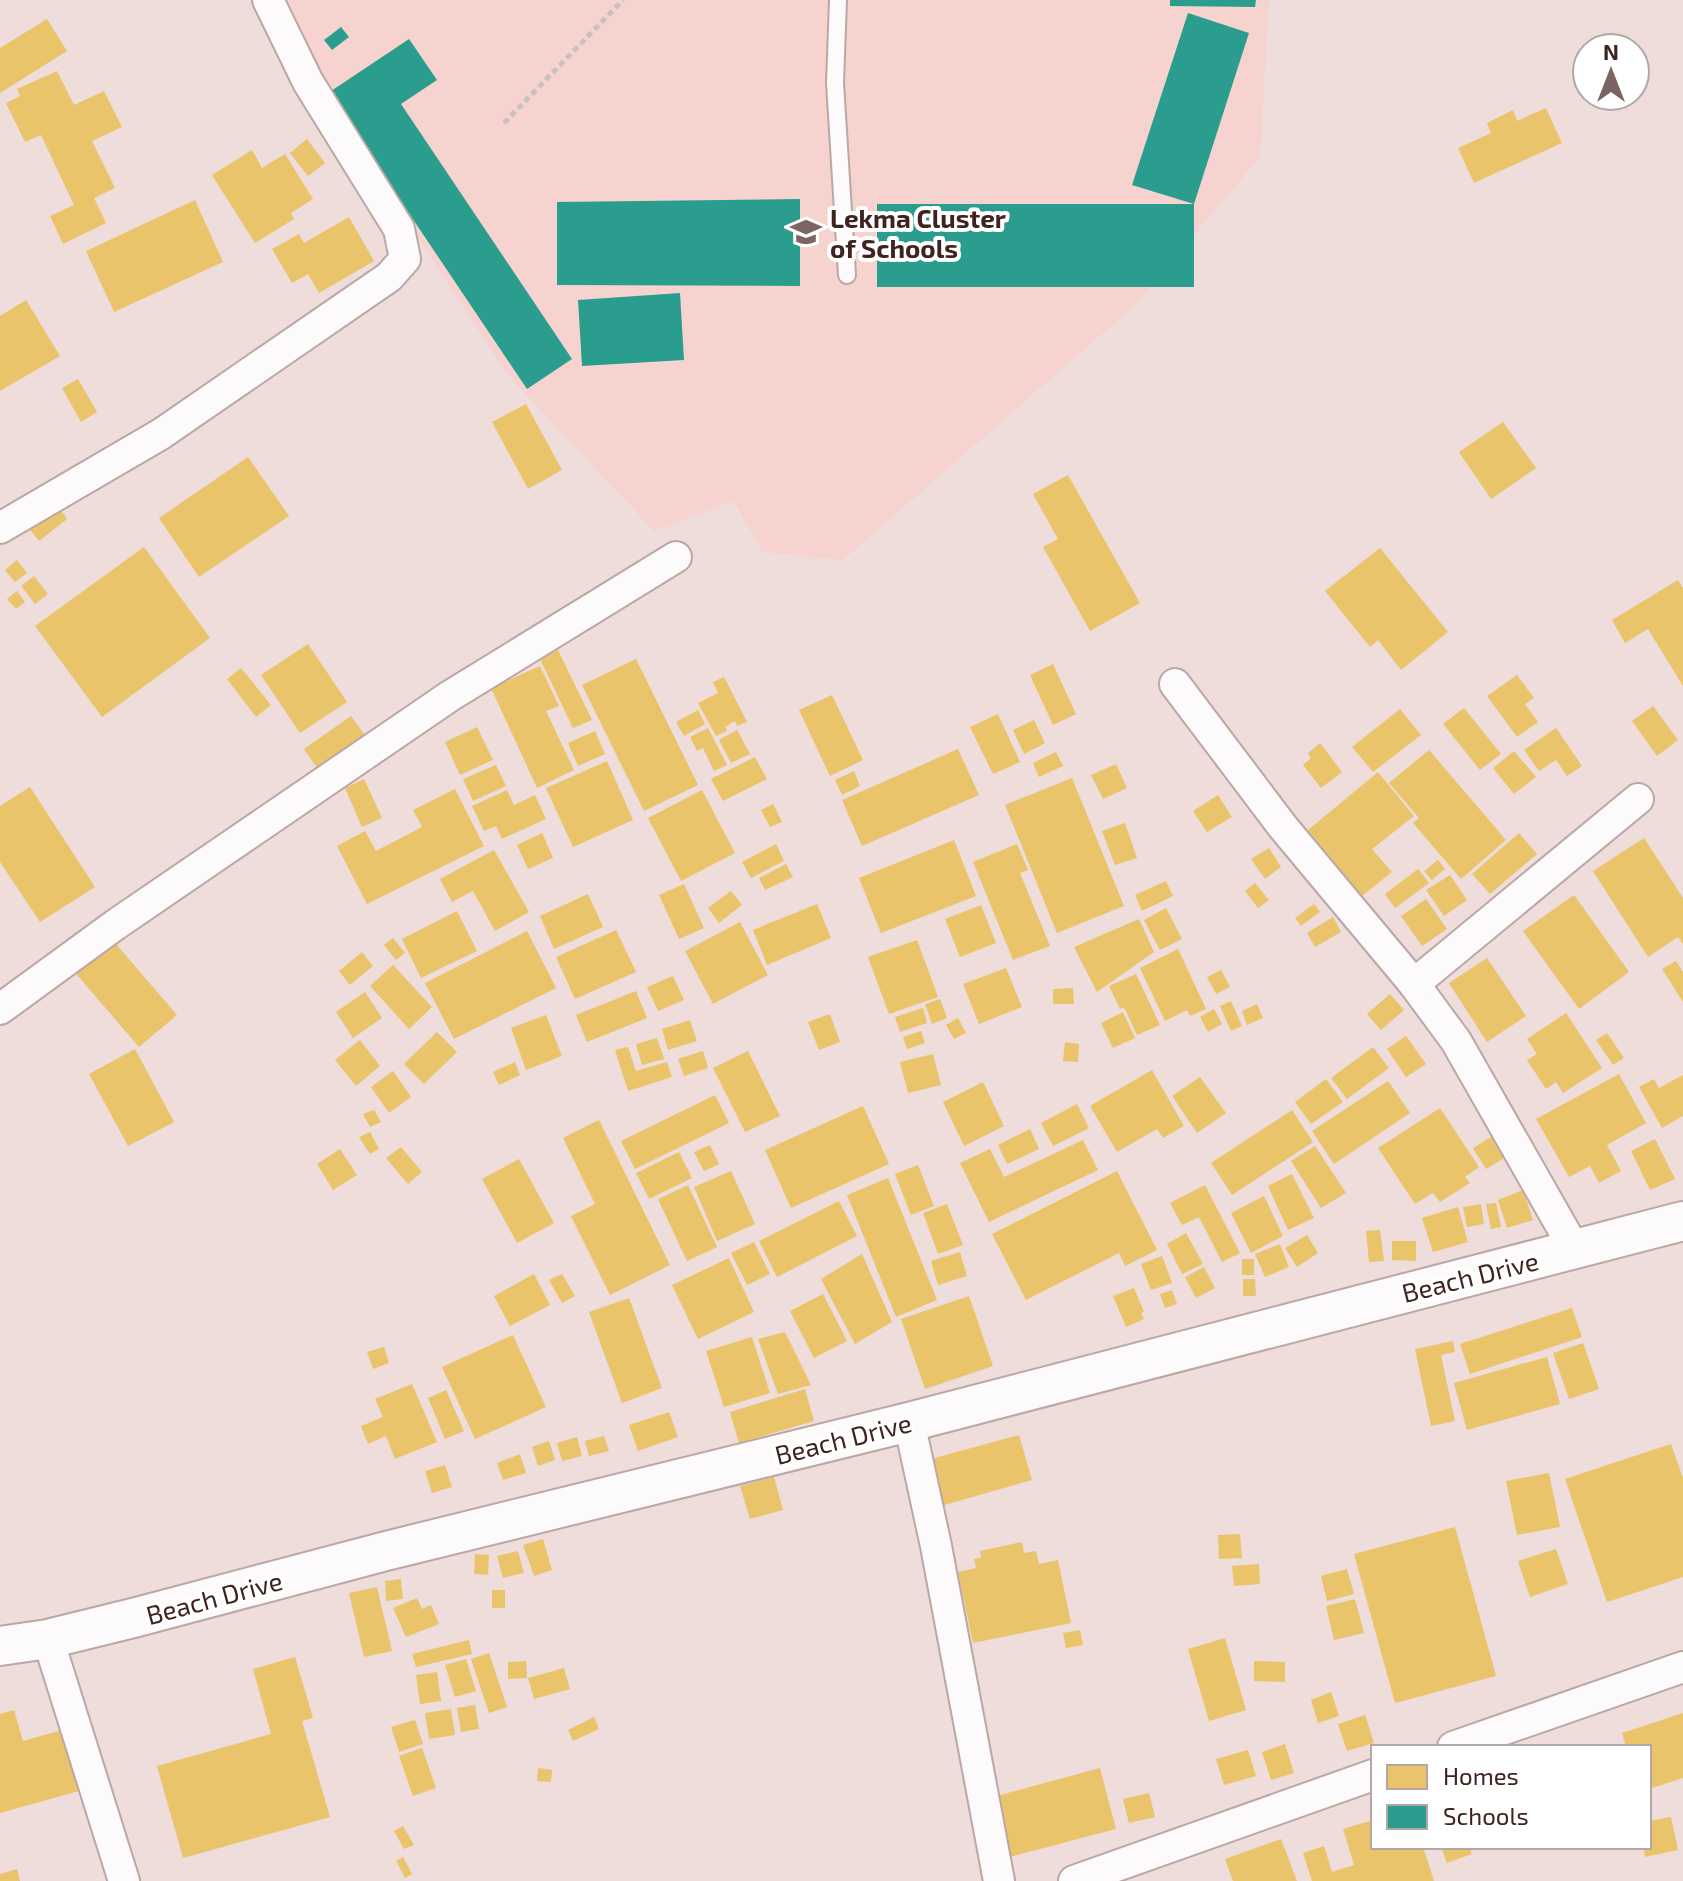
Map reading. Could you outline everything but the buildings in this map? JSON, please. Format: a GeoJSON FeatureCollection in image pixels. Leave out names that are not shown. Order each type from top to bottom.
{"type":"FeatureCollection","features":[{"type":"Feature","properties":{"kind":"street"},"geometry":{"type":"LineString","coordinates":[[0,528],[161,434],[389,277],[405,259],[399,229],[314,92],[268,0]]}},
{"type":"Feature","properties":{"kind":"street"},"geometry":{"type":"LineString","coordinates":[[0,1009],[115,925],[450,696],[676,557]]}},
{"type":"Feature","properties":{"kind":"street"},"geometry":{"type":"LineString","coordinates":[[1175,684],[1283,827],[1414,984],[1456,1041],[1575,1250]]}},
{"type":"Feature","properties":{"kind":"street"},"geometry":{"type":"LineString","coordinates":[[1414,984],[1638,799]]}},
{"type":"Feature","properties":{"kind":"street","name":"Beach Drive"},"geometry":{"type":"LineString","coordinates":[[0,1646],[48,1639],[386,1551],[909,1422],[1683,1221]]}},
{"type":"Feature","properties":{"kind":"street"},"geometry":{"type":"LineString","coordinates":[[909,1422],[936,1546],[999,1881]]}},
{"type":"Feature","properties":{"kind":"street"},"geometry":{"type":"LineString","coordinates":[[48,1639],[124,1881]]}},
{"type":"Feature","properties":{"kind":"street"},"geometry":{"type":"LineString","coordinates":[[1459,1745],[1683,1667]]}},
{"type":"Feature","properties":{"kind":"street"},"geometry":{"type":"LineString","coordinates":[[1074,1881],[1371,1776]]}},
{"type":"Feature","properties":{"kind":"lane"},"geometry":{"type":"LineString","coordinates":[[838,0],[835,83],[847,275]]}},
{"type":"Feature","properties":{"kind":"path"},"geometry":{"type":"LineString","coordinates":[[504,123],[623,0]]}},
{"type":"Feature","properties":{"kind":"shaded area","name":"Lekma Cluster of Schools"},"geometry":{"type":"Polygon","coordinates":[[[276,0],[1269,0],[1260,157],[1133,307],[843,560],[762,552],[734,501],[654,531],[506,373],[305,63],[276,0]]]}},
{"type":"Feature","properties":{"kind":"place","name":"Lekma Cluster of Schools"},"geometry":{"type":"Point","coordinates":[806,232]}}]}
